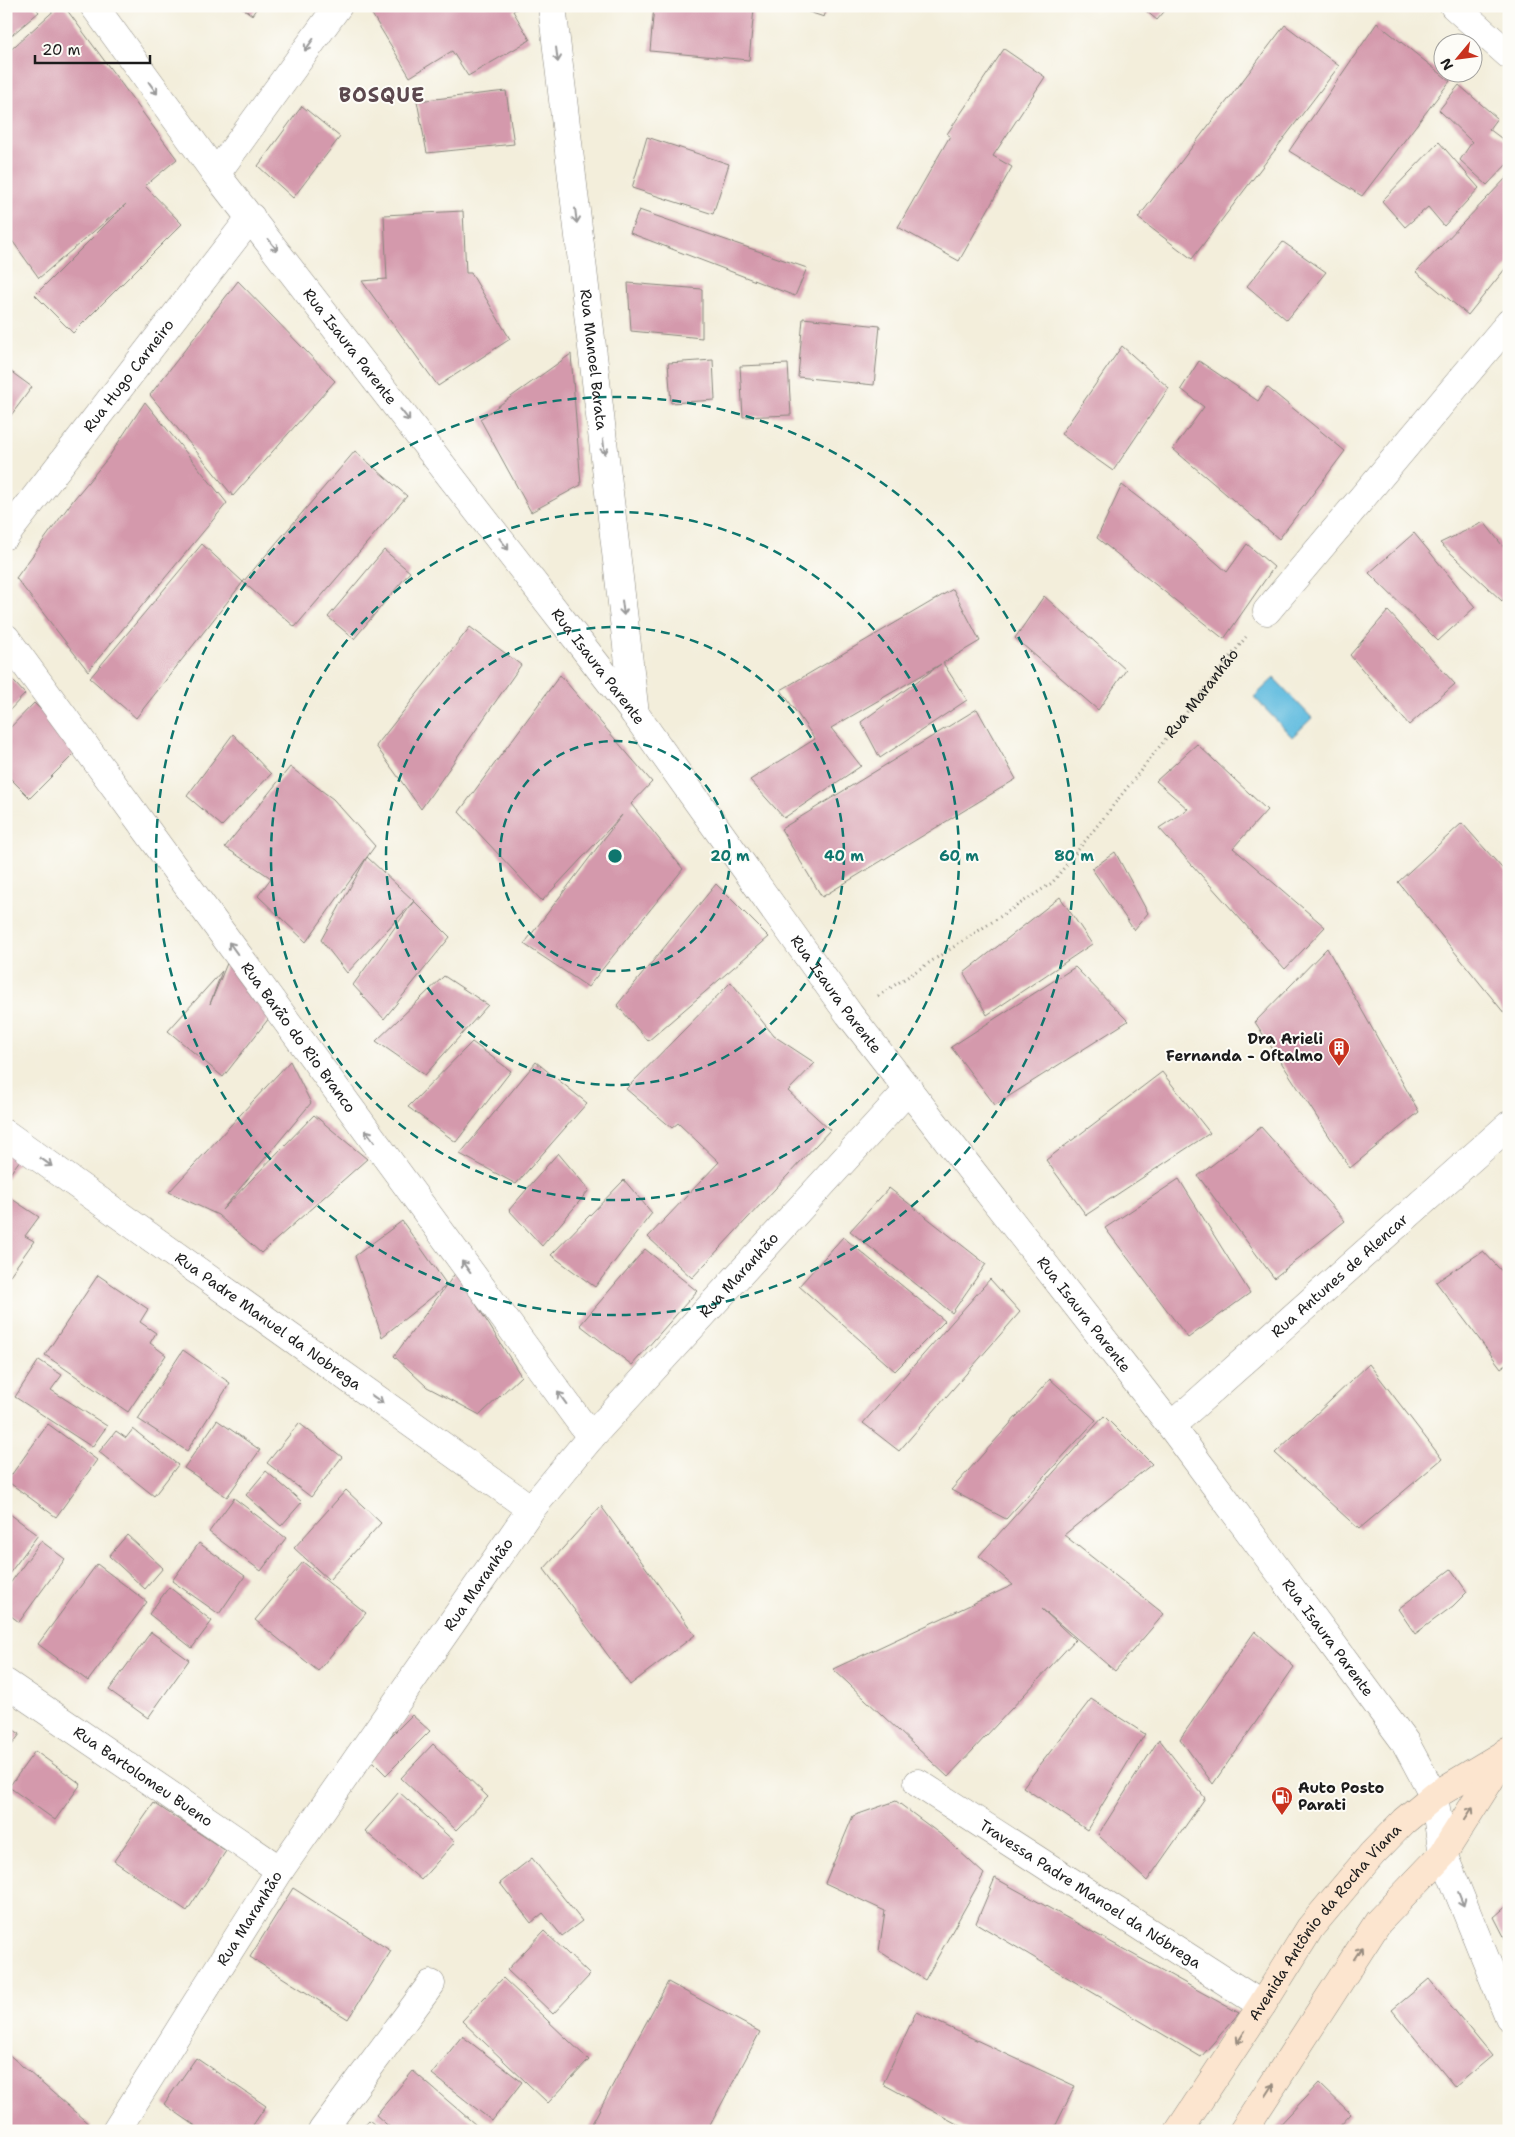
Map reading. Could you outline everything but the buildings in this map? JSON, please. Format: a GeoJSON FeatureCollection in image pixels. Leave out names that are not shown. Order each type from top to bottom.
{"type":"FeatureCollection","features":[{"type":"Feature","properties":{"kind":"main road","name":"Avenida Antônio da Rocha Viana"},"geometry":{"type":"LineString","coordinates":[[1179,2131],[1310,1928],[1372,1854],[1404,1821],[1434,1796],[1508,1751]]}},
{"type":"Feature","properties":{"kind":"main road","name":"Avenida Antônio da Rocha Viana"},"geometry":{"type":"LineString","coordinates":[[1243,2131],[1378,1922],[1443,1854],[1508,1751]]}},
{"type":"Feature","properties":{"kind":"street","name":"Rua Isaura Parente"},"geometry":{"type":"LineString","coordinates":[[94,6],[216,174],[635,714],[849,1014],[1171,1426],[1405,1742],[1434,1796],[1443,1854],[1509,2017]]}},
{"type":"Feature","properties":{"kind":"street"},"geometry":{"type":"LineString","coordinates":[[216,174],[338,6]]}},
{"type":"Feature","properties":{"kind":"street","name":"Rua Manoel Barata"},"geometry":{"type":"LineString","coordinates":[[552,6],[635,714]]}},
{"type":"Feature","properties":{"kind":"street"},"geometry":{"type":"LineString","coordinates":[[1467,10],[1509,55]]}},
{"type":"Feature","properties":{"kind":"street","name":"Rua Hugo Carneiro"},"geometry":{"type":"LineString","coordinates":[[6,535],[251,217]]}},
{"type":"Feature","properties":{"kind":"street"},"geometry":{"type":"LineString","coordinates":[[1267,611],[1509,323]]}},
{"type":"Feature","properties":{"kind":"street","name":"Rua Barão do Rio Branco"},"geometry":{"type":"LineString","coordinates":[[6,638],[591,1437]]}},
{"type":"Feature","properties":{"kind":"street","name":"Rua Maranhão"},"geometry":{"type":"LineString","coordinates":[[116,2131],[280,1870],[530,1509],[591,1437],[909,1089]]}},
{"type":"Feature","properties":{"kind":"street","name":"Rua Antunes de Alencar"},"geometry":{"type":"LineString","coordinates":[[1171,1426],[1509,1125]]}},
{"type":"Feature","properties":{"kind":"street","name":"Rua Padre Manuel da Nobrega"},"geometry":{"type":"LineString","coordinates":[[6,1134],[530,1509]]}},
{"type":"Feature","properties":{"kind":"street","name":"Rua Bartolomeu Bueno"},"geometry":{"type":"LineString","coordinates":[[6,1683],[280,1870]]}},
{"type":"Feature","properties":{"kind":"street","name":"Travessa Padre Manoel da Nóbrega"},"geometry":{"type":"LineString","coordinates":[[918,1783],[1262,2005]]}},
{"type":"Feature","properties":{"kind":"street"},"geometry":{"type":"LineString","coordinates":[[322,2131],[431,1984]]}},
{"type":"Feature","properties":{"kind":"path","name":"Rua Maranhão"},"geometry":{"type":"LineString","coordinates":[[849,1014],[1052,882],[1267,611]]}},
{"type":"Feature","properties":{"kind":"water"},"geometry":{"type":"Polygon","coordinates":[[[1274,678],[1312,718],[1292,737],[1254,697],[1274,678]]]}},
{"type":"Feature","properties":{"kind":"place","name":"Dra Arieli Fernanda - Oftalmo"},"geometry":{"type":"Point","coordinates":[1339,1067]}},
{"type":"Feature","properties":{"kind":"place","name":"Auto Posto Parati"},"geometry":{"type":"Point","coordinates":[1282,1816]}},
{"type":"Feature","properties":{"kind":"district","name":"BOSQUE"},"geometry":{"type":"Point","coordinates":[382,95]}}]}
